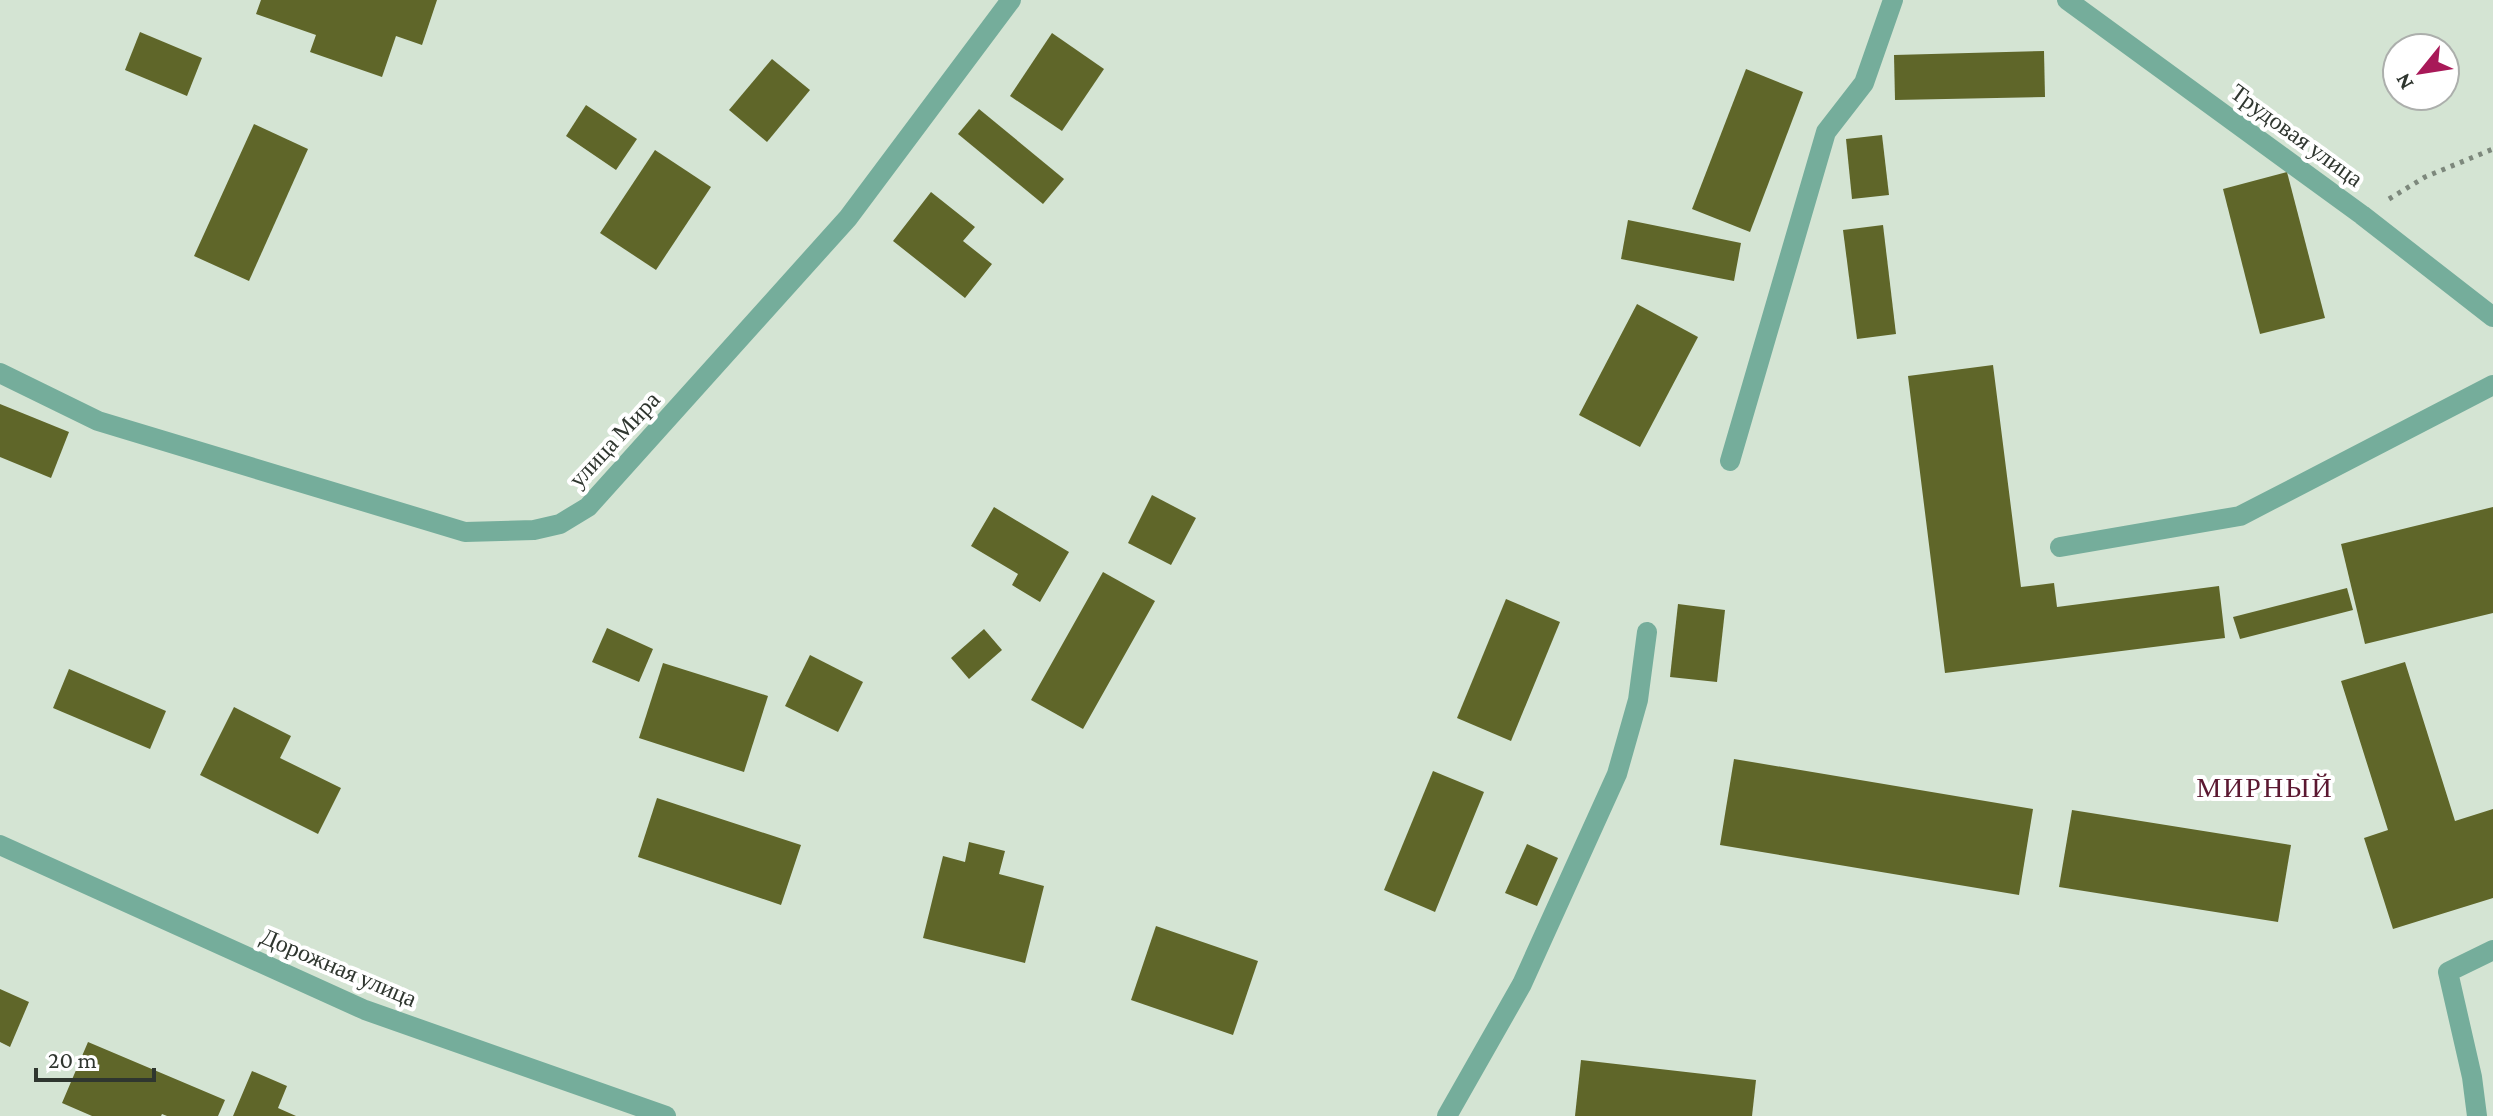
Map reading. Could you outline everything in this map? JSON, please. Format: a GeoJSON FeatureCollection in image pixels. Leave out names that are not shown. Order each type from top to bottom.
{"type":"FeatureCollection","features":[{"type":"Feature","properties":{"kind":"street","name":"улица Мира"},"geometry":{"type":"LineString","coordinates":[[0,373],[98,421],[465,532],[534,530],[560,524],[588,507],[848,218],[1011,0]]}},
{"type":"Feature","properties":{"kind":"street"},"geometry":{"type":"LineString","coordinates":[[1730,461],[1826,132],[1864,83],[1893,0]]}},
{"type":"Feature","properties":{"kind":"street","name":"Трудовая улица"},"geometry":{"type":"LineString","coordinates":[[2067,0],[2362,215],[2493,317]]}},
{"type":"Feature","properties":{"kind":"street"},"geometry":{"type":"LineString","coordinates":[[2060,547],[2240,516],[2493,385]]}},
{"type":"Feature","properties":{"kind":"street"},"geometry":{"type":"LineString","coordinates":[[1447,1116],[1522,984],[1617,774],[1638,700],[1647,632]]}},
{"type":"Feature","properties":{"kind":"street","name":"Дорожная улица"},"geometry":{"type":"LineString","coordinates":[[0,845],[365,1010],[666,1116]]}},
{"type":"Feature","properties":{"kind":"street"},"geometry":{"type":"LineString","coordinates":[[2477,1116],[2472,1077],[2448,972],[2493,950]]}},
{"type":"Feature","properties":{"kind":"path"},"geometry":{"type":"LineString","coordinates":[[2362,215],[2425,177],[2493,149]]}},
{"type":"Feature","properties":{"kind":"building"},"geometry":{"type":"Polygon","coordinates":[[[261,0],[437,0],[422,45],[396,36],[382,77],[310,52],[316,35],[256,14],[261,0]]]}},
{"type":"Feature","properties":{"kind":"building"},"geometry":{"type":"Polygon","coordinates":[[[140,32],[202,58],[187,96],[125,70],[140,32]]]}},
{"type":"Feature","properties":{"kind":"building"},"geometry":{"type":"Polygon","coordinates":[[[1052,33],[1104,69],[1062,131],[1010,96],[1052,33]]]}},
{"type":"Feature","properties":{"kind":"building"},"geometry":{"type":"Polygon","coordinates":[[[2044,51],[2045,97],[1895,100],[1894,55],[2044,51]]]}},
{"type":"Feature","properties":{"kind":"building"},"geometry":{"type":"Polygon","coordinates":[[[772,59],[810,90],[767,142],[729,110],[772,59]]]}},
{"type":"Feature","properties":{"kind":"building"},"geometry":{"type":"Polygon","coordinates":[[[1746,69],[1803,92],[1750,232],[1692,209],[1746,69]]]}},
{"type":"Feature","properties":{"kind":"building"},"geometry":{"type":"Polygon","coordinates":[[[586,105],[637,139],[616,170],[566,136],[586,105]]]}},
{"type":"Feature","properties":{"kind":"building"},"geometry":{"type":"Polygon","coordinates":[[[979,109],[1064,179],[1043,204],[958,134],[979,109]]]}},
{"type":"Feature","properties":{"kind":"building"},"geometry":{"type":"Polygon","coordinates":[[[254,124],[308,149],[249,281],[194,256],[254,124]]]}},
{"type":"Feature","properties":{"kind":"building"},"geometry":{"type":"Polygon","coordinates":[[[1882,135],[1889,195],[1852,199],[1846,139],[1882,135]]]}},
{"type":"Feature","properties":{"kind":"building"},"geometry":{"type":"Polygon","coordinates":[[[655,150],[711,187],[656,270],[600,233],[655,150]]]}},
{"type":"Feature","properties":{"kind":"building"},"geometry":{"type":"Polygon","coordinates":[[[2287,172],[2325,318],[2260,334],[2223,189],[2287,172]]]}},
{"type":"Feature","properties":{"kind":"building"},"geometry":{"type":"Polygon","coordinates":[[[931,192],[975,227],[963,241],[992,264],[965,298],[893,241],[931,192]]]}},
{"type":"Feature","properties":{"kind":"building"},"geometry":{"type":"Polygon","coordinates":[[[1628,220],[1741,243],[1734,281],[1621,259],[1628,220]]]}},
{"type":"Feature","properties":{"kind":"building"},"geometry":{"type":"Polygon","coordinates":[[[1883,225],[1896,334],[1857,339],[1843,230],[1883,225]]]}},
{"type":"Feature","properties":{"kind":"building"},"geometry":{"type":"Polygon","coordinates":[[[1637,304],[1698,337],[1640,447],[1579,415],[1637,304]]]}},
{"type":"Feature","properties":{"kind":"building"},"geometry":{"type":"Polygon","coordinates":[[[1993,365],[2021,587],[2054,583],[2057,607],[2219,586],[2225,638],[1945,673],[1908,376],[1993,365]]]}},
{"type":"Feature","properties":{"kind":"building"},"geometry":{"type":"Polygon","coordinates":[[[0,404],[69,432],[51,478],[0,457],[0,404]]]}},
{"type":"Feature","properties":{"kind":"building"},"geometry":{"type":"Polygon","coordinates":[[[1152,495],[1196,518],[1171,565],[1128,543],[1152,495]]]}},
{"type":"Feature","properties":{"kind":"building"},"geometry":{"type":"Polygon","coordinates":[[[994,507],[1069,552],[1040,602],[1012,585],[1018,574],[971,546],[994,507]]]}},
{"type":"Feature","properties":{"kind":"building"},"geometry":{"type":"Polygon","coordinates":[[[2493,507],[2493,613],[2365,644],[2341,544],[2493,507]]]}},
{"type":"Feature","properties":{"kind":"building"},"geometry":{"type":"Polygon","coordinates":[[[1103,572],[1155,601],[1083,729],[1031,700],[1103,572]]]}},
{"type":"Feature","properties":{"kind":"building"},"geometry":{"type":"Polygon","coordinates":[[[2347,588],[2353,610],[2240,639],[2233,617],[2347,588]]]}},
{"type":"Feature","properties":{"kind":"building"},"geometry":{"type":"Polygon","coordinates":[[[1506,599],[1560,622],[1511,741],[1457,718],[1506,599]]]}},
{"type":"Feature","properties":{"kind":"building"},"geometry":{"type":"Polygon","coordinates":[[[1678,604],[1725,610],[1717,682],[1670,677],[1678,604]]]}},
{"type":"Feature","properties":{"kind":"building"},"geometry":{"type":"Polygon","coordinates":[[[607,628],[653,649],[639,682],[592,662],[607,628]]]}},
{"type":"Feature","properties":{"kind":"building"},"geometry":{"type":"Polygon","coordinates":[[[984,629],[1002,650],[969,679],[951,658],[984,629]]]}},
{"type":"Feature","properties":{"kind":"building"},"geometry":{"type":"Polygon","coordinates":[[[810,655],[863,682],[838,732],[785,706],[810,655]]]}},
{"type":"Feature","properties":{"kind":"building"},"geometry":{"type":"Polygon","coordinates":[[[2405,662],[2455,821],[2493,809],[2493,898],[2393,929],[2364,838],[2388,830],[2341,681],[2405,662]]]}},
{"type":"Feature","properties":{"kind":"building"},"geometry":{"type":"Polygon","coordinates":[[[663,663],[768,696],[744,772],[639,738],[663,663]]]}},
{"type":"Feature","properties":{"kind":"building"},"geometry":{"type":"Polygon","coordinates":[[[69,669],[166,711],[150,749],[53,708],[69,669]]]}},
{"type":"Feature","properties":{"kind":"building"},"geometry":{"type":"Polygon","coordinates":[[[234,707],[291,736],[280,758],[341,788],[318,834],[200,775],[234,707]]]}},
{"type":"Feature","properties":{"kind":"building"},"geometry":{"type":"Polygon","coordinates":[[[1734,759],[2033,809],[2019,895],[1720,845],[1734,759]]]}},
{"type":"Feature","properties":{"kind":"building"},"geometry":{"type":"Polygon","coordinates":[[[1433,771],[1484,792],[1435,912],[1384,890],[1433,771]]]}},
{"type":"Feature","properties":{"kind":"building"},"geometry":{"type":"Polygon","coordinates":[[[657,798],[801,845],[781,905],[638,857],[657,798]]]}},
{"type":"Feature","properties":{"kind":"building"},"geometry":{"type":"Polygon","coordinates":[[[2072,810],[2291,845],[2278,922],[2059,887],[2072,810]]]}},
{"type":"Feature","properties":{"kind":"building"},"geometry":{"type":"Polygon","coordinates":[[[969,842],[1005,851],[999,874],[1044,886],[1025,963],[923,938],[943,856],[965,862],[969,842]]]}},
{"type":"Feature","properties":{"kind":"building"},"geometry":{"type":"Polygon","coordinates":[[[1527,844],[1558,858],[1537,906],[1505,893],[1527,844]]]}},
{"type":"Feature","properties":{"kind":"building"},"geometry":{"type":"Polygon","coordinates":[[[1156,926],[1258,961],[1233,1035],[1131,1000],[1156,926]]]}},
{"type":"Feature","properties":{"kind":"building"},"geometry":{"type":"Polygon","coordinates":[[[0,989],[29,1002],[10,1047],[0,1042],[0,989]]]}},
{"type":"Feature","properties":{"kind":"building"},"geometry":{"type":"Polygon","coordinates":[[[88,1042],[225,1100],[218,1116],[92,1116],[62,1103],[88,1042]]]}},
{"type":"Feature","properties":{"kind":"building"},"geometry":{"type":"Polygon","coordinates":[[[1581,1060],[1756,1080],[1752,1116],[1575,1116],[1581,1060]]]}},
{"type":"Feature","properties":{"kind":"building"},"geometry":{"type":"Polygon","coordinates":[[[252,1071],[287,1086],[278,1108],[296,1116],[233,1116],[252,1071]]]}},
{"type":"Feature","properties":{"kind":"district","name":"МИРНЫЙ"},"geometry":{"type":"Point","coordinates":[2265,787]}}]}
